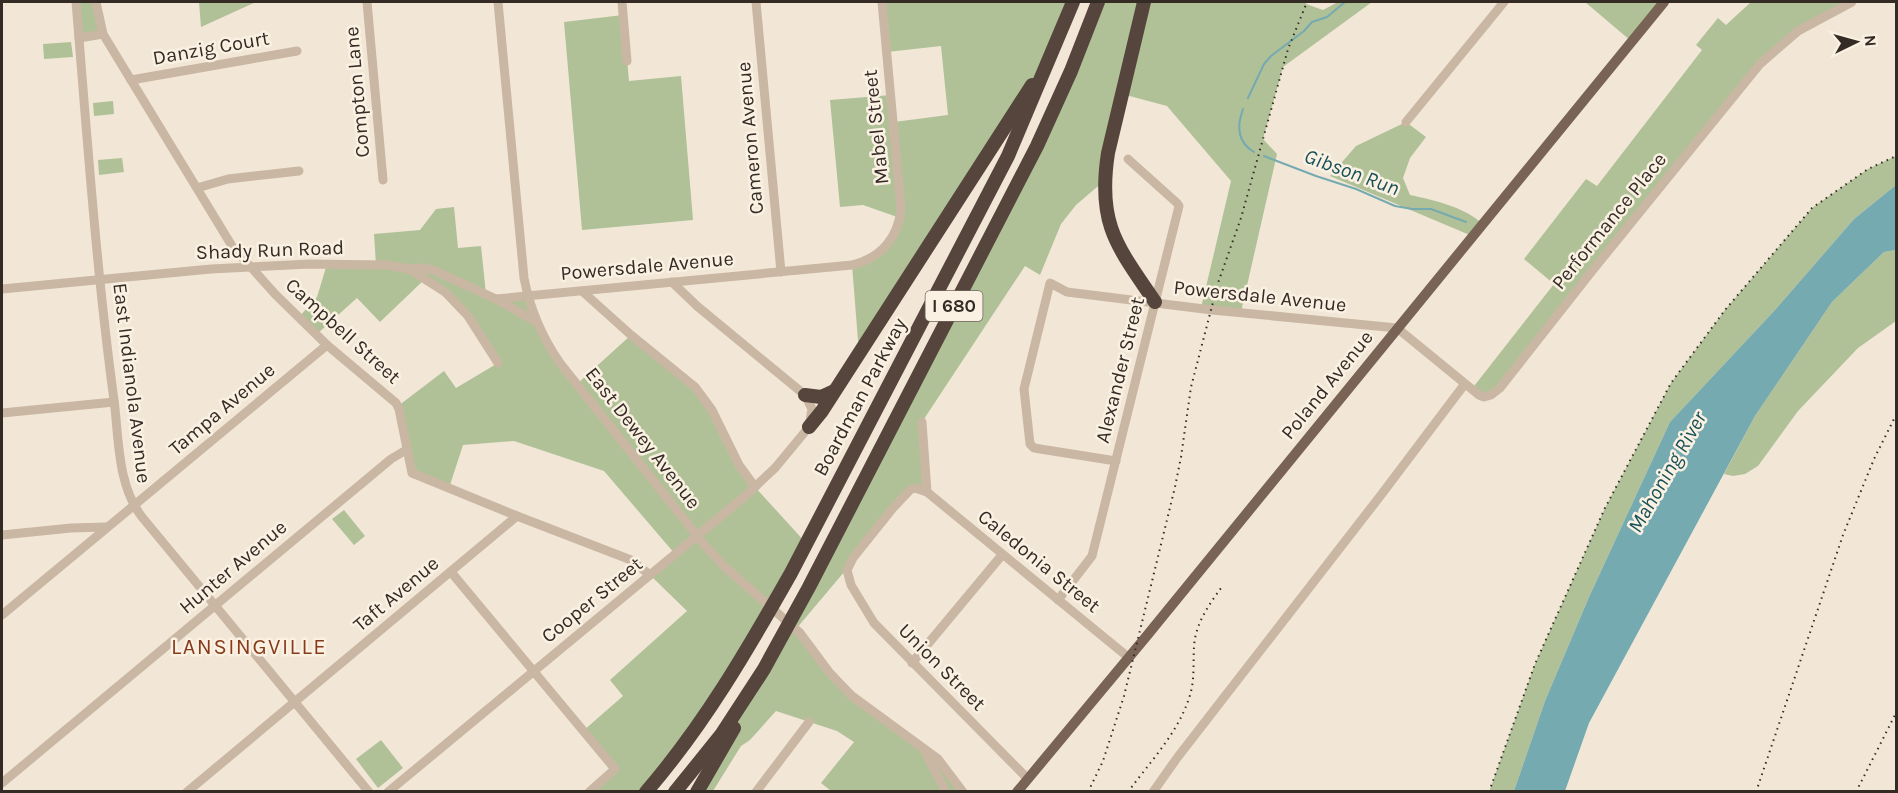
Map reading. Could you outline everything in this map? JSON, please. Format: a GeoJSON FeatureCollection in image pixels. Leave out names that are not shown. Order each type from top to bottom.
{"type":"FeatureCollection","features":[{"type":"Feature","properties":{"kind":"highway","name":"Boardman Parkway"},"geometry":{"type":"LineString","coordinates":[[646,792],[703,718],[756,636],[782,589],[1008,156],[1073,2]]}},
{"type":"Feature","properties":{"kind":"highway","name":"Boardman Parkway"},"geometry":{"type":"LineString","coordinates":[[675,792],[721,735],[764,669],[799,605],[1037,146],[1071,71],[1098,2]]}},
{"type":"Feature","properties":{"kind":"highway"},"geometry":{"type":"LineString","coordinates":[[1143,2],[1108,153],[1104,176],[1104,198],[1107,217],[1115,240],[1155,303]]}},
{"type":"Feature","properties":{"kind":"highway"},"geometry":{"type":"LineString","coordinates":[[809,427],[822,411],[1031,87],[1060,34]]}},
{"type":"Feature","properties":{"kind":"highway"},"geometry":{"type":"LineString","coordinates":[[805,395],[821,396],[834,391]]}},
{"type":"Feature","properties":{"kind":"highway"},"geometry":{"type":"LineString","coordinates":[[697,792],[725,745],[764,669]]}},
{"type":"Feature","properties":{"kind":"main road","name":"Poland Avenue"},"geometry":{"type":"LineString","coordinates":[[1017,792],[1660,3]]}},
{"type":"Feature","properties":{"kind":"street","name":"East Indianola Avenue"},"geometry":{"type":"LineString","coordinates":[[75,2],[100,280],[114,402],[124,477],[133,507],[369,792]]}},
{"type":"Feature","properties":{"kind":"street","name":"Campbell Street"},"geometry":{"type":"LineString","coordinates":[[96,2],[103,34],[232,246],[275,294],[327,345],[396,403],[412,473],[631,560],[650,576]]}},
{"type":"Feature","properties":{"kind":"street","name":"Compton Lane"},"geometry":{"type":"LineString","coordinates":[[367,2],[383,180]]}},
{"type":"Feature","properties":{"kind":"street","name":"East Dewey Avenue"},"geometry":{"type":"LineString","coordinates":[[498,2],[521,260],[527,296],[537,322],[560,363],[725,567],[801,633],[830,672],[852,696],[938,759],[963,792]]}},
{"type":"Feature","properties":{"kind":"street"},"geometry":{"type":"LineString","coordinates":[[622,2],[627,61]]}},
{"type":"Feature","properties":{"kind":"street","name":"Cameron Avenue"},"geometry":{"type":"LineString","coordinates":[[756,2],[781,272]]}},
{"type":"Feature","properties":{"kind":"street","name":"Mabel Street"},"geometry":{"type":"LineString","coordinates":[[882,2],[901,209],[897,229],[888,245]]}},
{"type":"Feature","properties":{"kind":"street"},"geometry":{"type":"LineString","coordinates":[[1406,122],[1504,2]]}},
{"type":"Feature","properties":{"kind":"street","name":"Performance Place"},"geometry":{"type":"LineString","coordinates":[[1396,328],[1479,395],[1484,397],[1496,392],[1754,71],[1771,53],[1798,31],[1852,2]]}},
{"type":"Feature","properties":{"kind":"street"},"geometry":{"type":"LineString","coordinates":[[79,38],[103,34]]}},
{"type":"Feature","properties":{"kind":"street","name":"Danzig Court"},"geometry":{"type":"LineString","coordinates":[[131,80],[297,51]]}},
{"type":"Feature","properties":{"kind":"street","name":"Alexander Street"},"geometry":{"type":"LineString","coordinates":[[1058,600],[1092,555],[1179,205],[1128,159]]}},
{"type":"Feature","properties":{"kind":"street"},"geometry":{"type":"LineString","coordinates":[[197,188],[228,179],[299,171]]}},
{"type":"Feature","properties":{"kind":"street","name":"Powersdale Avenue"},"geometry":{"type":"LineString","coordinates":[[496,299],[852,265],[868,260],[888,245]]}},
{"type":"Feature","properties":{"kind":"street","name":"Shady Run Road"},"geometry":{"type":"LineString","coordinates":[[2,289],[250,266],[365,264],[409,269],[458,303],[498,363]]}},
{"type":"Feature","properties":{"kind":"street"},"geometry":{"type":"LineString","coordinates":[[409,269],[433,270],[496,299],[537,322]]}},
{"type":"Feature","properties":{"kind":"street"},"geometry":{"type":"LineString","coordinates":[[672,282],[697,306],[805,395],[812,409],[809,427]]}},
{"type":"Feature","properties":{"kind":"street","name":"Powersdale Avenue"},"geometry":{"type":"LineString","coordinates":[[1116,460],[1034,448],[1030,444],[1024,388],[1050,283],[1067,292],[1396,328]]}},
{"type":"Feature","properties":{"kind":"street"},"geometry":{"type":"LineString","coordinates":[[582,291],[631,335],[695,387],[712,410],[739,465],[755,487]]}},
{"type":"Feature","properties":{"kind":"street","name":"Tampa Avenue"},"geometry":{"type":"LineString","coordinates":[[2,615],[327,345]]}},
{"type":"Feature","properties":{"kind":"street"},"geometry":{"type":"LineString","coordinates":[[1153,792],[1464,385]]}},
{"type":"Feature","properties":{"kind":"street"},"geometry":{"type":"LineString","coordinates":[[2,413],[114,402]]}},
{"type":"Feature","properties":{"kind":"street"},"geometry":{"type":"LineString","coordinates":[[922,422],[927,492]]}},
{"type":"Feature","properties":{"kind":"street","name":"Cooper Street"},"geometry":{"type":"LineString","coordinates":[[388,792],[744,497],[775,468],[809,427]]}},
{"type":"Feature","properties":{"kind":"street","name":"Hunter Avenue"},"geometry":{"type":"LineString","coordinates":[[2,783],[391,459],[406,450]]}},
{"type":"Feature","properties":{"kind":"street","name":"Union Street"},"geometry":{"type":"LineString","coordinates":[[927,492],[915,488],[907,491],[853,558],[847,570],[851,585],[871,620],[1028,779]]}},
{"type":"Feature","properties":{"kind":"street","name":"Caledonia Street"},"geometry":{"type":"LineString","coordinates":[[927,492],[1128,657]]}},
{"type":"Feature","properties":{"kind":"street","name":"Taft Avenue"},"geometry":{"type":"LineString","coordinates":[[187,792],[517,516]]}},
{"type":"Feature","properties":{"kind":"street"},"geometry":{"type":"LineString","coordinates":[[2,535],[106,527]]}},
{"type":"Feature","properties":{"kind":"street"},"geometry":{"type":"LineString","coordinates":[[912,663],[1002,555]]}},
{"type":"Feature","properties":{"kind":"street"},"geometry":{"type":"LineString","coordinates":[[451,572],[615,769],[589,792]]}},
{"type":"Feature","properties":{"kind":"street"},"geometry":{"type":"LineString","coordinates":[[756,792],[809,722]]}},
{"type":"Feature","properties":{"kind":"street"},"geometry":{"type":"LineString","coordinates":[[922,747],[946,792]]}},
{"type":"Feature","properties":{"kind":"green space"},"geometry":{"type":"Polygon","coordinates":[[[76,2],[96,2],[103,34],[79,38],[76,2]]]}},
{"type":"Feature","properties":{"kind":"green space"},"geometry":{"type":"Polygon","coordinates":[[[199,2],[256,2],[201,27],[199,2]]]}},
{"type":"Feature","properties":{"kind":"green space"},"geometry":{"type":"Polygon","coordinates":[[[882,2],[1073,2],[1031,87],[859,353],[852,265],[880,253],[900,218],[863,205],[840,207],[830,100],[891,95],[894,122],[948,115],[941,46],[887,52],[882,2]]]}},
{"type":"Feature","properties":{"kind":"green space"},"geometry":{"type":"Polygon","coordinates":[[[1098,2],[1307,2],[1306,4],[1323,10],[1338,2],[1372,2],[1283,67],[1263,139],[1277,154],[1241,312],[1201,308],[1231,181],[1167,106],[1122,94],[1104,181],[1076,205],[1061,224],[1040,275],[1025,266],[922,422],[927,492],[915,488],[796,629],[829,672],[922,747],[963,791],[831,791],[821,783],[854,742],[837,731],[776,711],[750,740],[741,746],[713,791],[697,792],[1051,115],[1098,2]]]}},
{"type":"Feature","properties":{"kind":"green space"},"geometry":{"type":"Polygon","coordinates":[[[1585,2],[1664,2],[1631,41],[1585,2]]]}},
{"type":"Feature","properties":{"kind":"green space"},"geometry":{"type":"Polygon","coordinates":[[[1751,2],[1852,2],[1771,53],[1491,395],[1471,390],[1554,284],[1524,259],[1586,179],[1597,186],[1702,50],[1696,45],[1718,18],[1726,25],[1751,2]]]}},
{"type":"Feature","properties":{"kind":"green space"},"geometry":{"type":"Polygon","coordinates":[[[623,15],[629,81],[681,76],[693,220],[582,230],[564,22],[623,15]]]}},
{"type":"Feature","properties":{"kind":"green space"},"geometry":{"type":"Polygon","coordinates":[[[71,42],[73,57],[44,59],[43,44],[71,42]]]}},
{"type":"Feature","properties":{"kind":"green space"},"geometry":{"type":"Polygon","coordinates":[[[113,101],[114,114],[94,116],[93,103],[113,101]]]}},
{"type":"Feature","properties":{"kind":"green space"},"geometry":{"type":"Polygon","coordinates":[[[1406,122],[1426,137],[1410,158],[1403,178],[1410,195],[1448,205],[1474,217],[1482,223],[1472,236],[1330,176],[1356,146],[1406,122]]]}},
{"type":"Feature","properties":{"kind":"green space"},"geometry":{"type":"Polygon","coordinates":[[[1896,156],[1896,185],[1854,219],[1775,310],[1670,422],[1589,597],[1545,701],[1514,791],[1489,792],[1535,664],[1605,508],[1671,383],[1725,310],[1812,208],[1868,169],[1896,156]]]}},
{"type":"Feature","properties":{"kind":"green space"},"geometry":{"type":"Polygon","coordinates":[[[122,158],[124,172],[99,175],[98,160],[122,158]]]}},
{"type":"Feature","properties":{"kind":"green space"},"geometry":{"type":"Polygon","coordinates":[[[454,207],[458,248],[481,246],[486,294],[496,299],[527,296],[537,322],[577,384],[631,335],[695,387],[755,487],[806,543],[756,636],[646,791],[589,791],[615,769],[583,731],[623,696],[610,680],[687,611],[650,575],[675,554],[604,471],[514,441],[463,445],[449,488],[417,476],[398,406],[444,371],[456,388],[498,363],[468,316],[425,279],[380,322],[357,298],[317,334],[299,317],[317,297],[327,264],[376,265],[374,234],[420,230],[436,209],[454,207]]]}},
{"type":"Feature","properties":{"kind":"green space"},"geometry":{"type":"Polygon","coordinates":[[[1896,250],[1896,321],[1858,348],[1798,411],[1758,466],[1745,474],[1733,476],[1724,474],[1755,416],[1832,302],[1884,252],[1896,250]]]}},
{"type":"Feature","properties":{"kind":"green space"},"geometry":{"type":"Polygon","coordinates":[[[344,510],[365,536],[354,545],[332,519],[344,510]]]}},
{"type":"Feature","properties":{"kind":"green space"},"geometry":{"type":"Polygon","coordinates":[[[381,740],[403,768],[378,788],[356,759],[381,740]]]}},
{"type":"Feature","properties":{"kind":"water","name":"Mahoning River"},"geometry":{"type":"Polygon","coordinates":[[[1896,185],[1896,250],[1884,252],[1832,302],[1755,416],[1589,723],[1565,791],[1514,791],[1545,701],[1589,597],[1670,422],[1775,310],[1854,219],[1896,185]]]}},
{"type":"Feature","properties":{"kind":"waterway","name":"Gibson Run"},"geometry":{"type":"LineString","coordinates":[[1248,98],[1264,64],[1271,56],[1304,31],[1312,22],[1327,17],[1345,2]]}},
{"type":"Feature","properties":{"kind":"waterway","name":"Gibson Run"},"geometry":{"type":"LineString","coordinates":[[1243,109],[1239,127],[1241,138],[1254,152]]}},
{"type":"Feature","properties":{"kind":"waterway","name":"Gibson Run"},"geometry":{"type":"LineString","coordinates":[[1264,156],[1356,189],[1395,206],[1431,209],[1466,222]]}},
{"type":"Feature","properties":{"kind":"railway"},"geometry":{"type":"LineString","coordinates":[[1088,792],[1103,761],[1124,696],[1175,487],[1191,387],[1218,283],[1241,218],[1288,49],[1307,2]]}},
{"type":"Feature","properties":{"kind":"railway"},"geometry":{"type":"LineString","coordinates":[[1489,792],[1535,664],[1605,508],[1671,383],[1725,310],[1812,208],[1868,169],[1896,156]]}},
{"type":"Feature","properties":{"kind":"railway"},"geometry":{"type":"LineString","coordinates":[[1756,792],[1843,535],[1874,459],[1896,415]]}},
{"type":"Feature","properties":{"kind":"railway"},"geometry":{"type":"LineString","coordinates":[[1128,792],[1154,759],[1184,711],[1192,686],[1197,631],[1207,609],[1221,588]]}},
{"type":"Feature","properties":{"kind":"railway"},"geometry":{"type":"LineString","coordinates":[[1856,792],[1896,713]]}},
{"type":"Feature","properties":{"kind":"district","name":"LANSINGVILLE"},"geometry":{"type":"Point","coordinates":[249,647]}}]}
